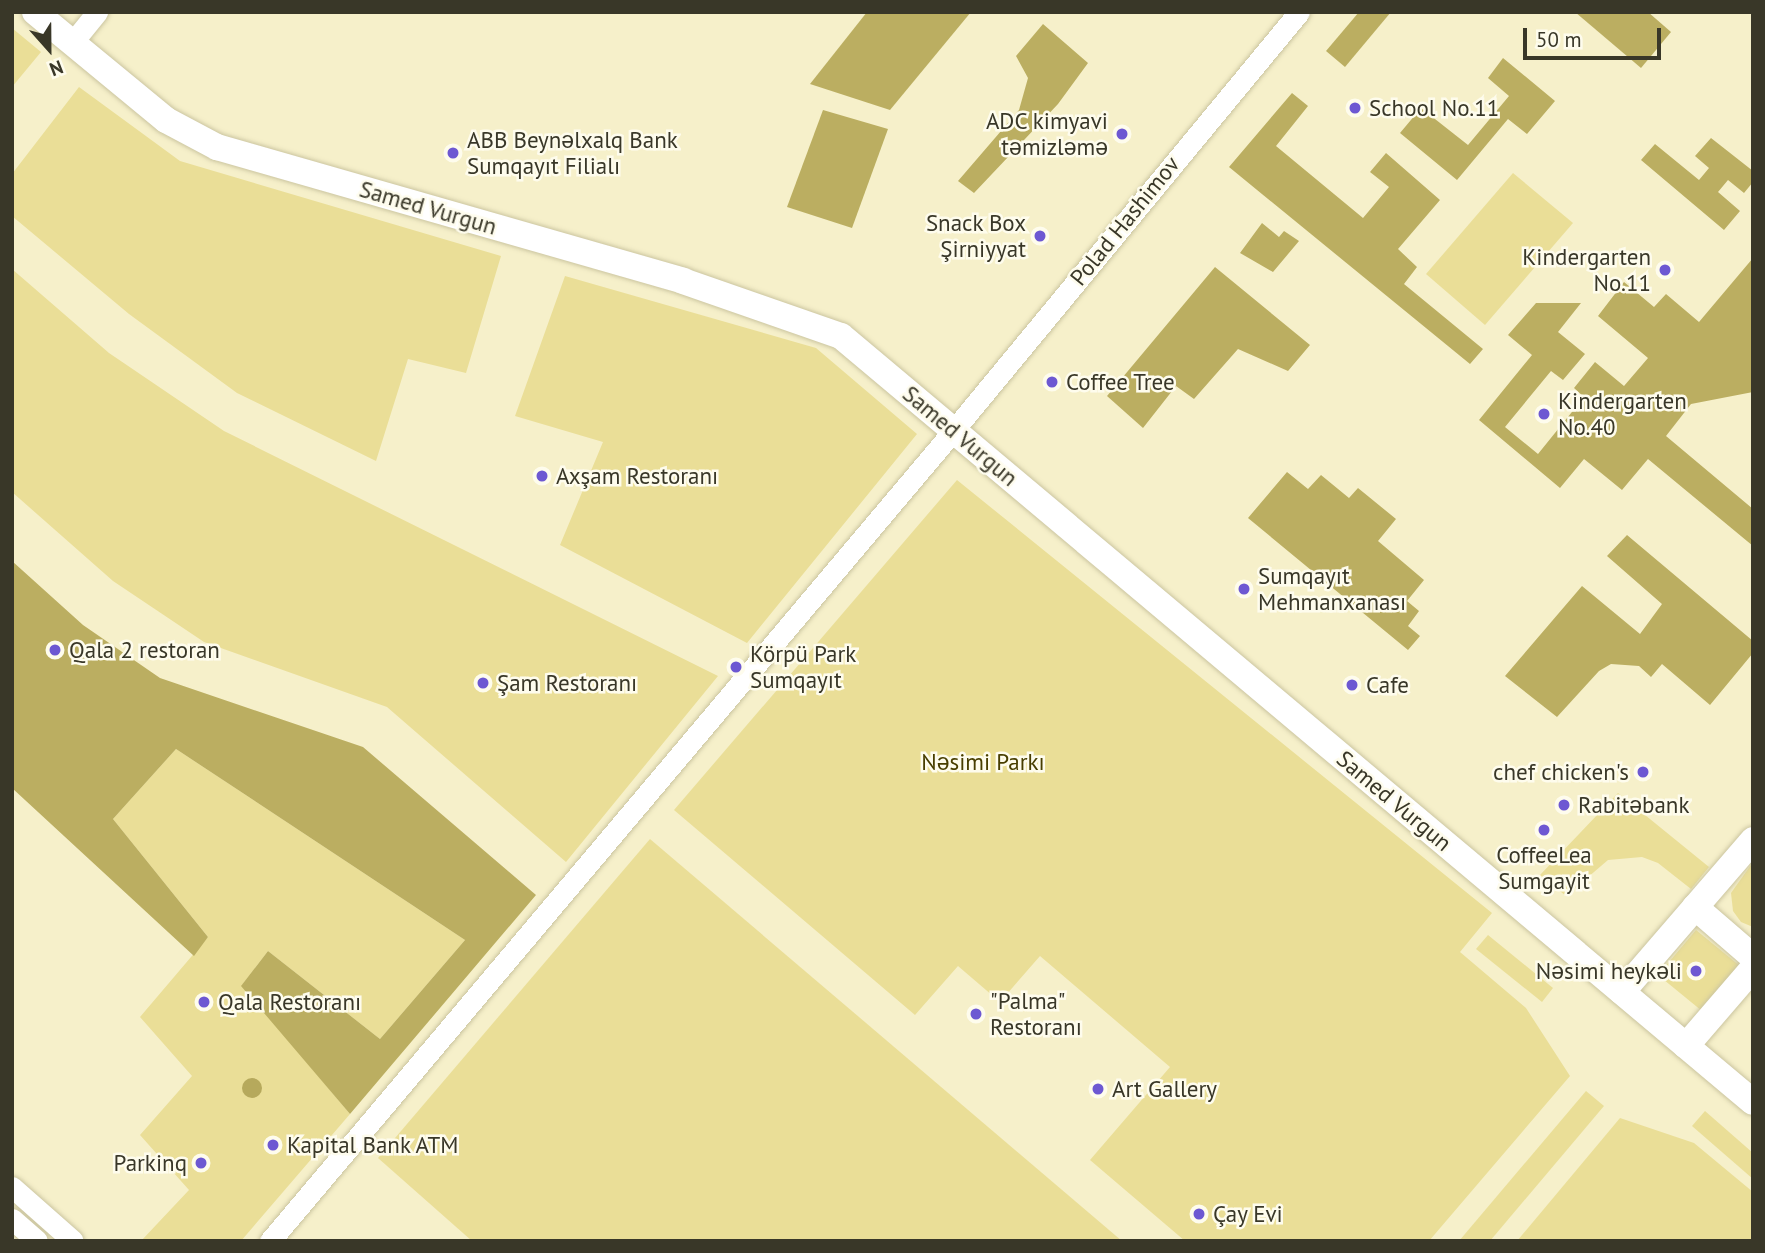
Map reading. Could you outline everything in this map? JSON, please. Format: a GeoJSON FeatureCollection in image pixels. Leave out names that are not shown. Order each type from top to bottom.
{"type":"FeatureCollection","features":[{"type":"Feature","properties":{"kind":"main road","name":"Samed Vurgun"},"geometry":{"type":"LineString","coordinates":[[35,12],[166,120],[217,147],[682,281],[825,327],[856,347],[1753,1102]]}},
{"type":"Feature","properties":{"kind":"main road"},"geometry":{"type":"LineString","coordinates":[[1622,992],[1753,840]]}},
{"type":"Feature","properties":{"kind":"main road"},"geometry":{"type":"LineString","coordinates":[[1695,907],[1753,957]]}},
{"type":"Feature","properties":{"kind":"main road"},"geometry":{"type":"LineString","coordinates":[[1686,1046],[1753,968]]}},
{"type":"Feature","properties":{"kind":"street"},"geometry":{"type":"LineString","coordinates":[[72,43],[97,12]]}},
{"type":"Feature","properties":{"kind":"street","name":"Polad Hashimov"},"geometry":{"type":"LineString","coordinates":[[270,1241],[953,431],[1299,12]]}},
{"type":"Feature","properties":{"kind":"street"},"geometry":{"type":"LineString","coordinates":[[12,1187],[73,1241]]}},
{"type":"Feature","properties":{"kind":"street"},"geometry":{"type":"LineString","coordinates":[[12,1219],[37,1241]]}},
{"type":"Feature","properties":{"kind":"green space"},"geometry":{"type":"Polygon","coordinates":[[[12,28],[41,52],[12,87],[12,28]]]}},
{"type":"Feature","properties":{"kind":"green space"},"geometry":{"type":"Polygon","coordinates":[[[79,87],[180,161],[501,256],[466,373],[408,359],[376,461],[237,393],[129,314],[12,216],[12,174],[79,87]]]}},
{"type":"Feature","properties":{"kind":"green space"},"geometry":{"type":"Polygon","coordinates":[[[1513,173],[1573,223],[1485,325],[1426,274],[1513,173]]]}},
{"type":"Feature","properties":{"kind":"green space"},"geometry":{"type":"Polygon","coordinates":[[[12,269],[109,353],[224,431],[718,676],[566,862],[387,707],[204,642],[113,581],[12,492],[12,269]]]}},
{"type":"Feature","properties":{"kind":"green space"},"geometry":{"type":"Polygon","coordinates":[[[565,276],[816,348],[917,434],[747,643],[560,545],[603,442],[515,416],[565,276]]]}},
{"type":"Feature","properties":{"kind":"green space","name":"Nəsimi Parkı"},"geometry":{"type":"Polygon","coordinates":[[[957,480],[1492,913],[1460,952],[1526,1008],[1570,1076],[1429,1241],[1185,1241],[1090,1160],[1170,1067],[1040,956],[1000,1002],[958,966],[915,1015],[674,810],[957,480]]]}},
{"type":"Feature","properties":{"kind":"green space","name":"Qala Restoranı"},"geometry":{"type":"Polygon","coordinates":[[[176,749],[465,940],[380,1039],[268,951],[242,985],[350,1114],[241,1241],[141,1241],[189,1190],[140,1135],[192,1076],[140,1017],[208,937],[113,819],[176,749]]]}},
{"type":"Feature","properties":{"kind":"green space"},"geometry":{"type":"Polygon","coordinates":[[[1618,793],[1709,867],[1691,889],[1658,863],[1642,857],[1608,860],[1566,896],[1540,875],[1618,793]]]}},
{"type":"Feature","properties":{"kind":"green space"},"geometry":{"type":"Polygon","coordinates":[[[650,839],[1122,1241],[472,1241],[378,1158],[650,839]]]}},
{"type":"Feature","properties":{"kind":"green space"},"geometry":{"type":"Polygon","coordinates":[[[1753,862],[1753,927],[1741,922],[1733,911],[1731,893],[1753,862]]]}},
{"type":"Feature","properties":{"kind":"green space"},"geometry":{"type":"Polygon","coordinates":[[[1696,930],[1740,966],[1702,1011],[1658,975],[1696,930]]]}},
{"type":"Feature","properties":{"kind":"green space"},"geometry":{"type":"Polygon","coordinates":[[[1488,935],[1553,988],[1542,1002],[1476,949],[1488,935]]]}},
{"type":"Feature","properties":{"kind":"green space"},"geometry":{"type":"Polygon","coordinates":[[[1586,1091],[1604,1106],[1490,1241],[1459,1241],[1586,1091]]]}},
{"type":"Feature","properties":{"kind":"green space"},"geometry":{"type":"Polygon","coordinates":[[[1705,1111],[1753,1153],[1753,1179],[1692,1126],[1705,1111]]]}},
{"type":"Feature","properties":{"kind":"green space"},"geometry":{"type":"Polygon","coordinates":[[[1620,1118],[1694,1143],[1753,1192],[1753,1241],[1517,1241],[1620,1118]]]}},
{"type":"Feature","properties":{"kind":"shaded area"},"geometry":{"type":"Polygon","coordinates":[[[867,12],[971,12],[890,110],[810,84],[867,12]]]}},
{"type":"Feature","properties":{"kind":"shaded area"},"geometry":{"type":"Polygon","coordinates":[[[1359,12],[1391,12],[1345,67],[1326,51],[1359,12]]]}},
{"type":"Feature","properties":{"kind":"shaded area"},"geometry":{"type":"Polygon","coordinates":[[[1575,12],[1648,12],[1671,32],[1641,68],[1575,12]]]}},
{"type":"Feature","properties":{"kind":"shaded area"},"geometry":{"type":"Polygon","coordinates":[[[1043,24],[1088,63],[1058,104],[974,193],[958,181],[1019,110],[1028,78],[1016,56],[1043,24]]]}},
{"type":"Feature","properties":{"kind":"shaded area"},"geometry":{"type":"Polygon","coordinates":[[[1503,58],[1555,101],[1527,134],[1508,119],[1457,180],[1400,133],[1421,108],[1468,145],[1509,96],[1488,78],[1503,58]]]}},
{"type":"Feature","properties":{"kind":"shaded area"},"geometry":{"type":"Polygon","coordinates":[[[1292,93],[1308,106],[1276,146],[1363,218],[1389,187],[1370,172],[1386,153],[1440,200],[1398,249],[1417,267],[1404,284],[1483,349],[1470,364],[1229,167],[1292,93]]]}},
{"type":"Feature","properties":{"kind":"shaded area"},"geometry":{"type":"Polygon","coordinates":[[[823,110],[888,129],[852,228],[787,207],[823,110]]]}},
{"type":"Feature","properties":{"kind":"shaded area"},"geometry":{"type":"Polygon","coordinates":[[[1711,138],[1753,171],[1753,182],[1744,193],[1728,180],[1718,192],[1740,211],[1724,230],[1641,160],[1655,144],[1699,180],[1709,168],[1695,156],[1711,138]]]}},
{"type":"Feature","properties":{"kind":"shaded area"},"geometry":{"type":"Polygon","coordinates":[[[1262,223],[1279,237],[1284,231],[1299,241],[1273,272],[1240,253],[1262,223]]]}},
{"type":"Feature","properties":{"kind":"shaded area"},"geometry":{"type":"Polygon","coordinates":[[[1753,258],[1753,392],[1691,404],[1666,436],[1753,509],[1753,546],[1648,459],[1622,490],[1584,459],[1560,488],[1479,420],[1532,355],[1508,335],[1536,303],[1581,303],[1558,332],[1585,354],[1563,380],[1551,371],[1505,427],[1538,454],[1584,397],[1574,388],[1595,362],[1624,386],[1648,358],[1598,316],[1624,282],[1654,307],[1666,294],[1699,322],[1753,258]]]}},
{"type":"Feature","properties":{"kind":"shaded area"},"geometry":{"type":"Polygon","coordinates":[[[1215,267],[1310,345],[1288,371],[1238,349],[1194,399],[1176,386],[1143,428],[1107,396],[1215,267]]]}},
{"type":"Feature","properties":{"kind":"shaded area"},"geometry":{"type":"Polygon","coordinates":[[[1287,472],[1308,489],[1321,475],[1349,498],[1358,488],[1396,519],[1378,541],[1424,580],[1407,601],[1419,611],[1408,626],[1420,636],[1408,650],[1248,518],[1287,472]]]}},
{"type":"Feature","properties":{"kind":"shaded area"},"geometry":{"type":"Polygon","coordinates":[[[1627,535],[1753,641],[1753,653],[1710,705],[1662,664],[1651,677],[1639,666],[1611,664],[1599,671],[1557,717],[1505,676],[1582,586],[1640,634],[1662,604],[1607,556],[1627,535]]]}},
{"type":"Feature","properties":{"kind":"shaded area"},"geometry":{"type":"Polygon","coordinates":[[[12,561],[83,625],[160,678],[363,747],[536,895],[350,1114],[241,986],[268,951],[380,1039],[465,940],[176,749],[113,819],[208,937],[194,956],[12,788],[12,561]]]}},
{"type":"Feature","properties":{"kind":"shaded area"},"geometry":{"type":"Polygon","coordinates":[[[252,1078],[259,1081],[262,1088],[259,1095],[252,1098],[245,1095],[242,1088],[245,1081],[252,1078]]]}},
{"type":"Feature","properties":{"kind":"place","name":"School No.11"},"geometry":{"type":"Point","coordinates":[1355,108]}},
{"type":"Feature","properties":{"kind":"place","name":"ADC kimyavi təmizləmə"},"geometry":{"type":"Point","coordinates":[1122,134]}},
{"type":"Feature","properties":{"kind":"place","name":"ABB Beynəlxalq Bank Sumqayıt Filialı"},"geometry":{"type":"Point","coordinates":[453,153]}},
{"type":"Feature","properties":{"kind":"place","name":"Snack Box Şirniyyat"},"geometry":{"type":"Point","coordinates":[1040,236]}},
{"type":"Feature","properties":{"kind":"place","name":"Kindergarten No.11"},"geometry":{"type":"Point","coordinates":[1665,270]}},
{"type":"Feature","properties":{"kind":"place","name":"Coffee Tree"},"geometry":{"type":"Point","coordinates":[1052,382]}},
{"type":"Feature","properties":{"kind":"place","name":"Kindergarten No.40"},"geometry":{"type":"Point","coordinates":[1544,414]}},
{"type":"Feature","properties":{"kind":"place","name":"Axşam Restoranı"},"geometry":{"type":"Point","coordinates":[542,476]}},
{"type":"Feature","properties":{"kind":"place","name":"Sumqayıt Mehmanxanası"},"geometry":{"type":"Point","coordinates":[1244,589]}},
{"type":"Feature","properties":{"kind":"place","name":"Qala 2 restoran"},"geometry":{"type":"Point","coordinates":[55,650]}},
{"type":"Feature","properties":{"kind":"place","name":"Körpü Park Sumqayıt"},"geometry":{"type":"Point","coordinates":[736,667]}},
{"type":"Feature","properties":{"kind":"place","name":"Şam Restoranı"},"geometry":{"type":"Point","coordinates":[483,683]}},
{"type":"Feature","properties":{"kind":"place","name":"Cafe"},"geometry":{"type":"Point","coordinates":[1352,685]}},
{"type":"Feature","properties":{"kind":"place","name":"chef chicken's"},"geometry":{"type":"Point","coordinates":[1643,772]}},
{"type":"Feature","properties":{"kind":"place","name":"Rabitəbank"},"geometry":{"type":"Point","coordinates":[1564,805]}},
{"type":"Feature","properties":{"kind":"place","name":"CoffeeLea Sumgayit"},"geometry":{"type":"Point","coordinates":[1544,830]}},
{"type":"Feature","properties":{"kind":"place","name":"Nəsimi heykəli"},"geometry":{"type":"Point","coordinates":[1696,971]}},
{"type":"Feature","properties":{"kind":"place","name":"Qala Restoranı"},"geometry":{"type":"Point","coordinates":[204,1002]}},
{"type":"Feature","properties":{"kind":"place","name":"\"Palma\" Restoranı"},"geometry":{"type":"Point","coordinates":[976,1014]}},
{"type":"Feature","properties":{"kind":"place","name":"Art Gallery"},"geometry":{"type":"Point","coordinates":[1098,1089]}},
{"type":"Feature","properties":{"kind":"place","name":"Kapital Bank ATM"},"geometry":{"type":"Point","coordinates":[273,1145]}},
{"type":"Feature","properties":{"kind":"place","name":"Parkinq"},"geometry":{"type":"Point","coordinates":[201,1163]}},
{"type":"Feature","properties":{"kind":"place","name":"Çay Evi"},"geometry":{"type":"Point","coordinates":[1199,1214]}}]}
